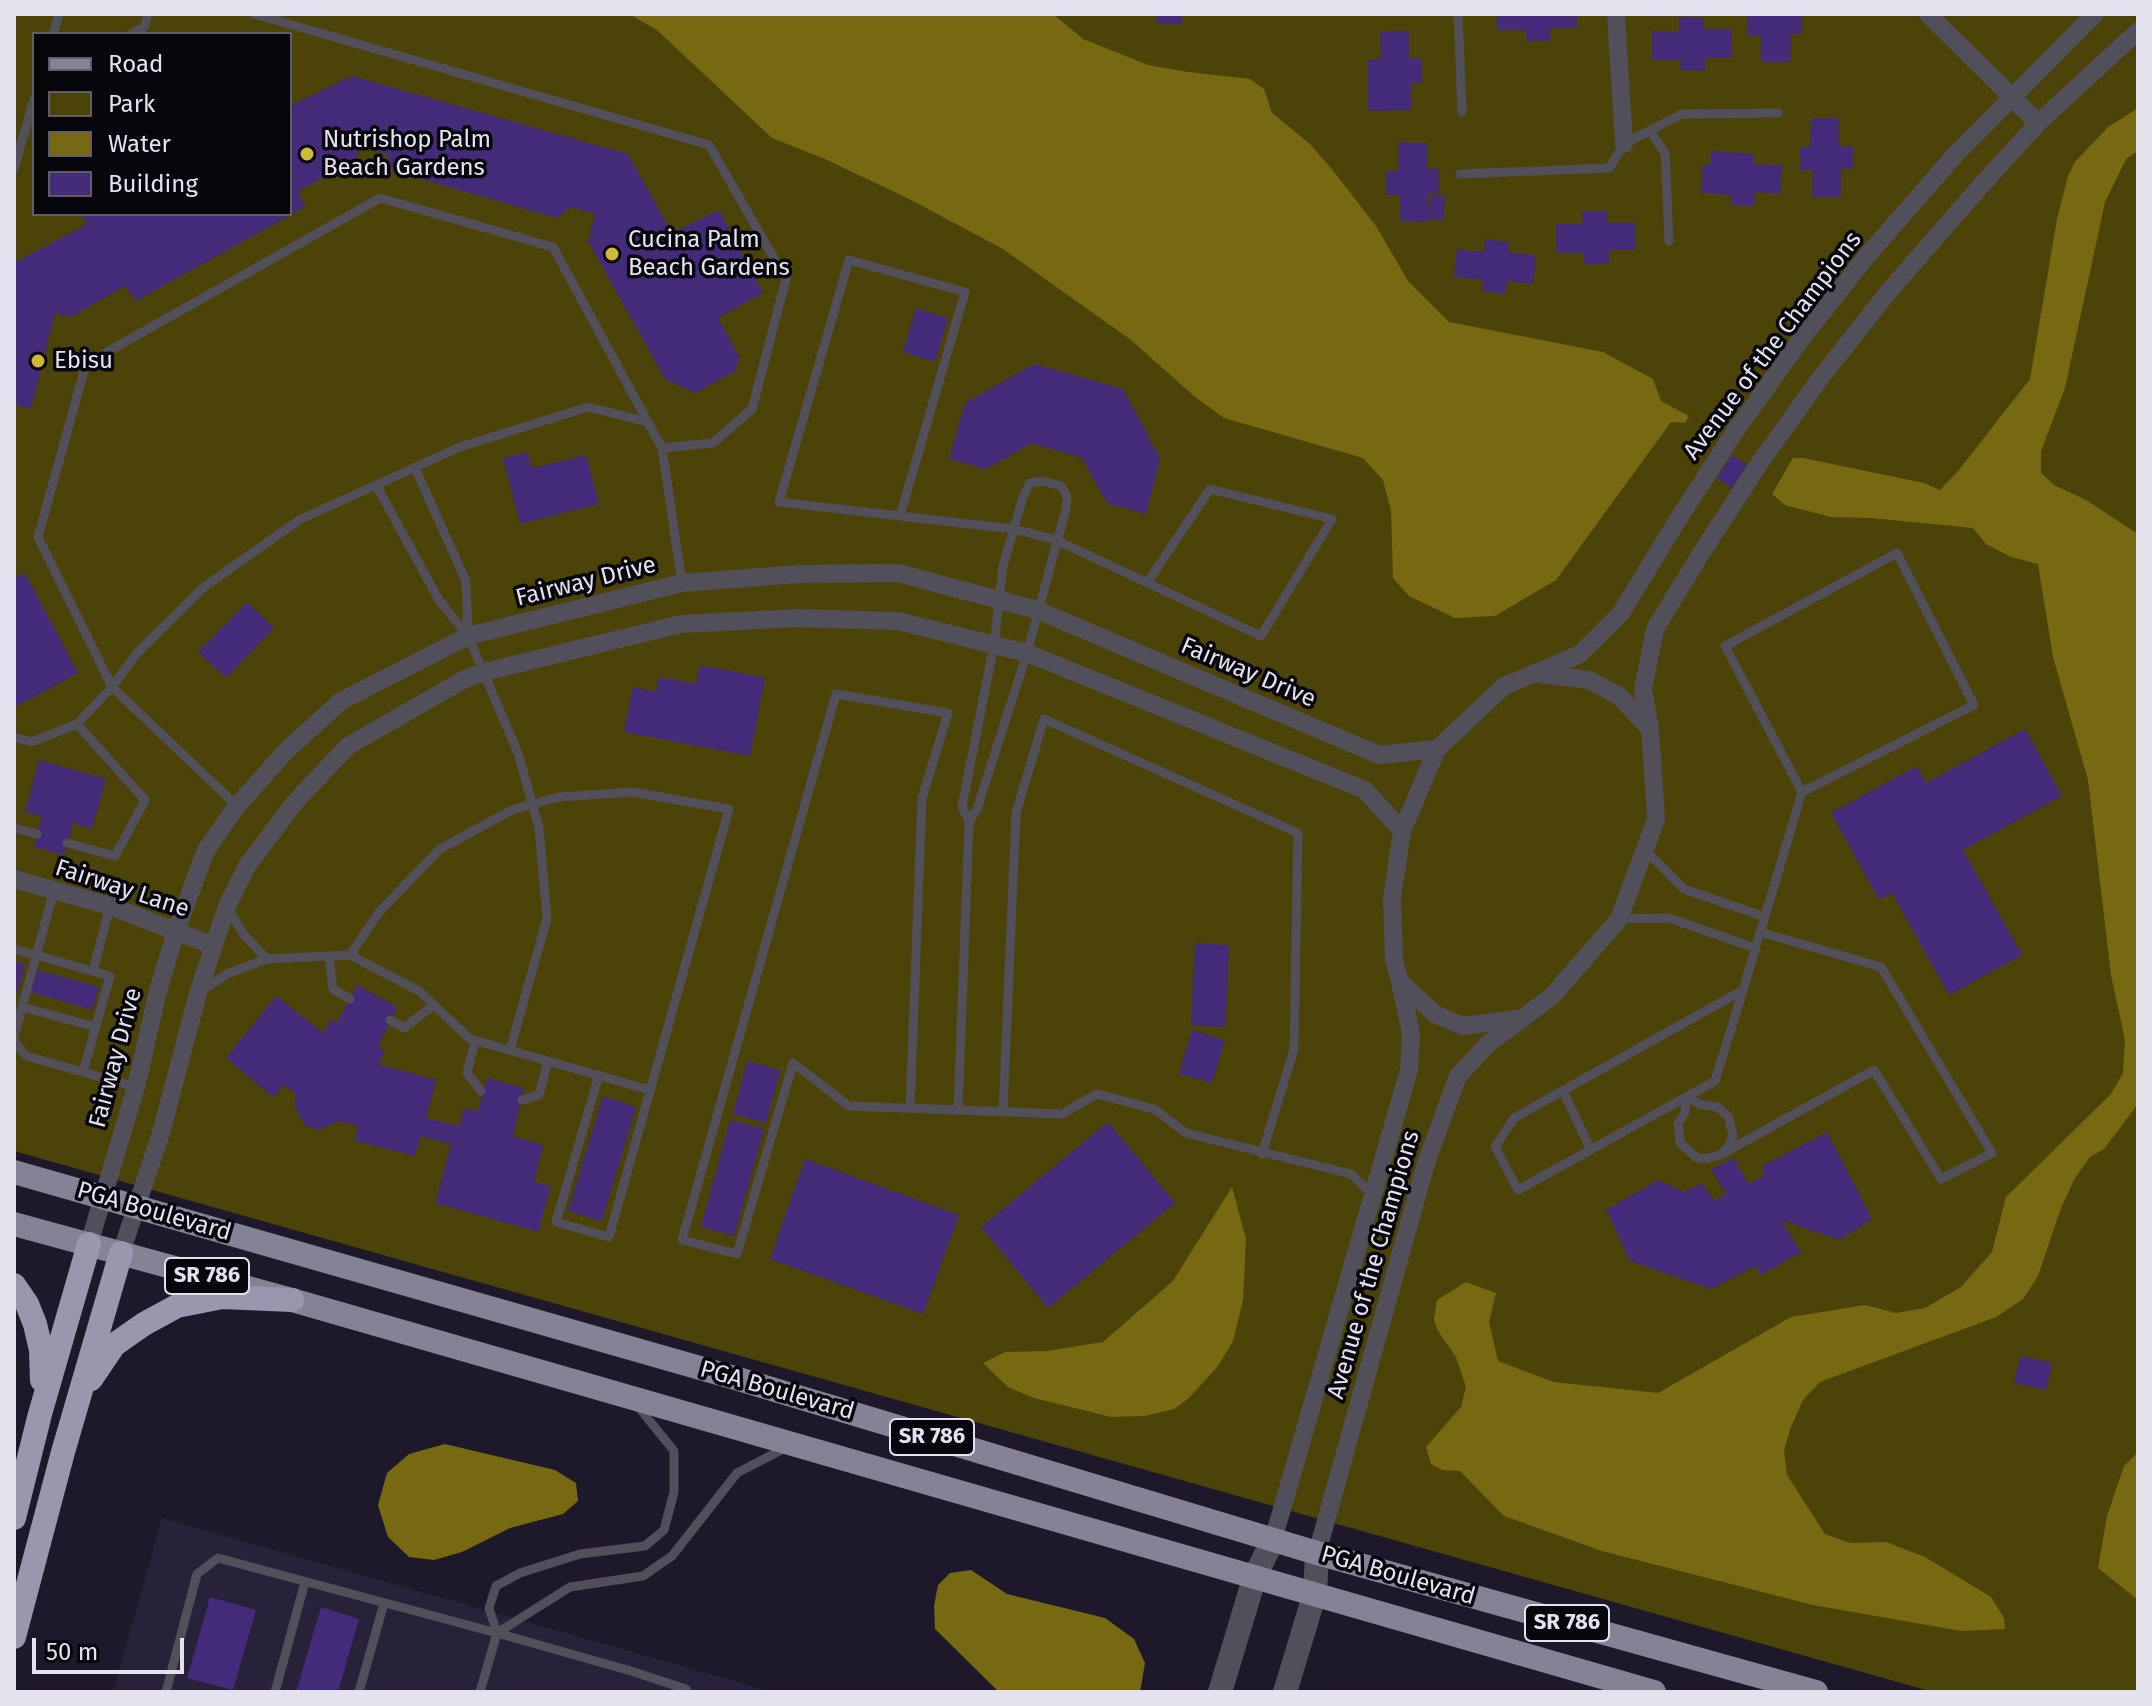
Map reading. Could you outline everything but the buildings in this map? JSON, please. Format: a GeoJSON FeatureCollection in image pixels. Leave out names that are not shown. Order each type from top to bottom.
{"type":"FeatureCollection","features":[{"type":"Feature","properties":{"kind":"highway"},"geometry":{"type":"LineString","coordinates":[[14,1518],[89,1244]]}},
{"type":"Feature","properties":{"kind":"highway"},"geometry":{"type":"LineString","coordinates":[[14,1637],[63,1452],[121,1253]]}},
{"type":"Feature","properties":{"kind":"highway"},"geometry":{"type":"LineString","coordinates":[[14,1285],[27,1304],[41,1350],[40,1414]]}},
{"type":"Feature","properties":{"kind":"highway"},"geometry":{"type":"LineString","coordinates":[[83,1391],[114,1345],[177,1306],[222,1297],[292,1300]]}},
{"type":"Feature","properties":{"kind":"main road","name":"PGA Boulevard"},"geometry":{"type":"LineString","coordinates":[[14,1172],[735,1378],[1317,1553],[1816,1692]]}},
{"type":"Feature","properties":{"kind":"main road","name":"PGA Boulevard"},"geometry":{"type":"LineString","coordinates":[[14,1224],[292,1300],[1654,1692]]}},
{"type":"Feature","properties":{"kind":"street"},"geometry":{"type":"LineString","coordinates":[[1616,14],[1624,144]]}},
{"type":"Feature","properties":{"kind":"street"},"geometry":{"type":"LineString","coordinates":[[1928,14],[2038,123]]}},
{"type":"Feature","properties":{"kind":"street","name":"Avenue of the Champions"},"geometry":{"type":"LineString","coordinates":[[1273,1540],[1409,1070],[1411,1033],[1394,960],[1392,898],[1402,831],[1437,749],[1504,686],[1580,654],[1621,613],[1694,495],[1799,342],[1955,155],[2095,14]]}},
{"type":"Feature","properties":{"kind":"street"},"geometry":{"type":"LineString","coordinates":[[1619,919],[1656,819],[1650,729],[1643,689],[1655,629],[1759,464],[1822,376],[1889,291],[2038,123],[2138,31]]}},
{"type":"Feature","properties":{"kind":"street","name":"Fairway Drive"},"geometry":{"type":"LineString","coordinates":[[89,1244],[136,1087],[158,991],[206,850],[237,806],[286,751],[341,701],[468,636],[682,583],[798,574],[898,573],[1037,610],[1379,755],[1437,749]]}},
{"type":"Feature","properties":{"kind":"street"},"geometry":{"type":"LineString","coordinates":[[121,1253],[161,1133],[198,993],[227,906],[247,866],[295,802],[348,746],[463,680],[484,672],[681,624],[797,618],[898,621],[1027,653],[1365,790],[1402,831]]}},
{"type":"Feature","properties":{"kind":"street"},"geometry":{"type":"LineString","coordinates":[[1535,673],[1589,680],[1619,696],[1650,729]]}},
{"type":"Feature","properties":{"kind":"street","name":"Fairway Lane"},"geometry":{"type":"LineString","coordinates":[[14,879],[110,906],[214,946]]}},
{"type":"Feature","properties":{"kind":"street","name":"Avenue of the Champions"},"geometry":{"type":"LineString","coordinates":[[1317,1553],[1426,1163],[1458,1076],[1488,1044],[1553,995],[1619,919]]}},
{"type":"Feature","properties":{"kind":"street"},"geometry":{"type":"LineString","coordinates":[[1400,982],[1435,1014],[1463,1026],[1523,1018]]}},
{"type":"Feature","properties":{"kind":"street"},"geometry":{"type":"LineString","coordinates":[[1220,1692],[1255,1576],[1273,1540]]}},
{"type":"Feature","properties":{"kind":"street"},"geometry":{"type":"LineString","coordinates":[[1285,1692],[1315,1593],[1317,1553]]}},
{"type":"Feature","properties":{"kind":"lane"},"geometry":{"type":"LineString","coordinates":[[135,32],[144,27],[148,14]]}},
{"type":"Feature","properties":{"kind":"lane"},"geometry":{"type":"LineString","coordinates":[[254,14],[709,145],[786,279],[752,409],[713,443],[662,448]]}},
{"type":"Feature","properties":{"kind":"lane"},"geometry":{"type":"LineString","coordinates":[[1458,14],[1462,112]]}},
{"type":"Feature","properties":{"kind":"lane"},"geometry":{"type":"LineString","coordinates":[[14,169],[32,106]]}},
{"type":"Feature","properties":{"kind":"lane"},"geometry":{"type":"LineString","coordinates":[[1460,174],[1609,168],[1624,144],[1682,114],[1778,113]]}},
{"type":"Feature","properties":{"kind":"lane"},"geometry":{"type":"LineString","coordinates":[[1650,131],[1665,153],[1669,241]]}},
{"type":"Feature","properties":{"kind":"lane"},"geometry":{"type":"LineString","coordinates":[[237,806],[112,687],[38,537],[86,364],[380,198],[553,247],[662,448],[682,583]]}},
{"type":"Feature","properties":{"kind":"lane"},"geometry":{"type":"LineString","coordinates":[[900,516],[965,292],[849,260],[779,502],[900,516],[1014,529],[1056,540],[1147,583],[1261,636],[1332,519],[1210,489],[1147,583]]}},
{"type":"Feature","properties":{"kind":"lane"},"geometry":{"type":"LineString","coordinates":[[14,737],[32,742],[77,724],[112,687],[137,653],[204,587],[299,520],[460,447],[588,407],[648,422]]}},
{"type":"Feature","properties":{"kind":"lane"},"geometry":{"type":"LineString","coordinates":[[415,468],[466,581],[468,636]]}},
{"type":"Feature","properties":{"kind":"lane"},"geometry":{"type":"LineString","coordinates":[[958,1110],[969,822],[962,806],[994,645],[1003,566],[1030,483],[1043,481],[1061,486],[1067,497],[1066,509],[1027,653],[977,809],[969,822]]}},
{"type":"Feature","properties":{"kind":"lane"},"geometry":{"type":"LineString","coordinates":[[376,485],[439,600],[468,636],[518,753],[539,828],[547,918],[510,1050]]}},
{"type":"Feature","properties":{"kind":"lane"},"geometry":{"type":"LineString","coordinates":[[1743,990],[1514,1118],[1495,1147],[1518,1190],[1715,1081],[1743,990],[1755,948],[1765,917],[1802,792],[1725,646],[1897,553],[1974,705],[1802,792]]}},
{"type":"Feature","properties":{"kind":"lane"},"geometry":{"type":"LineString","coordinates":[[910,1108],[922,798],[948,713],[836,694],[682,1240],[737,1254],[793,1063],[849,1106],[1062,1114],[1097,1094],[1154,1109],[1186,1133],[1351,1174],[1375,1196]]}},
{"type":"Feature","properties":{"kind":"lane"},"geometry":{"type":"LineString","coordinates":[[1003,1111],[1016,813],[1044,719],[1298,833],[1294,1049],[1262,1154]]}},
{"type":"Feature","properties":{"kind":"lane"},"geometry":{"type":"LineString","coordinates":[[67,843],[115,856],[145,800],[77,724]]}},
{"type":"Feature","properties":{"kind":"lane"},"geometry":{"type":"LineString","coordinates":[[350,955],[380,911],[440,849],[512,810],[559,797],[632,792],[729,809],[609,1237],[556,1222],[599,1075]]}},
{"type":"Feature","properties":{"kind":"lane"},"geometry":{"type":"LineString","coordinates":[[14,828],[37,834]]}},
{"type":"Feature","properties":{"kind":"lane"},"geometry":{"type":"LineString","coordinates":[[1645,850],[1684,889],[1765,917]]}},
{"type":"Feature","properties":{"kind":"lane"},"geometry":{"type":"LineString","coordinates":[[54,890],[14,1039],[26,1056],[136,1087]]}},
{"type":"Feature","properties":{"kind":"lane"},"geometry":{"type":"LineString","coordinates":[[93,971],[110,906]]}},
{"type":"Feature","properties":{"kind":"lane"},"geometry":{"type":"LineString","coordinates":[[227,906],[244,935],[267,959]]}},
{"type":"Feature","properties":{"kind":"lane"},"geometry":{"type":"LineString","coordinates":[[1619,919],[1669,918],[1755,948]]}},
{"type":"Feature","properties":{"kind":"lane"},"geometry":{"type":"LineString","coordinates":[[1687,1096],[1685,1112],[1678,1124],[1680,1143],[1690,1154],[1705,1159],[1720,1155],[1874,1070],[1941,1179],[1992,1153],[1881,967],[1760,932]]}},
{"type":"Feature","properties":{"kind":"lane"},"geometry":{"type":"LineString","coordinates":[[14,949],[110,976],[83,1072]]}},
{"type":"Feature","properties":{"kind":"lane"},"geometry":{"type":"LineString","coordinates":[[198,993],[229,973],[267,959],[350,955],[419,991],[470,1039],[650,1090]]}},
{"type":"Feature","properties":{"kind":"lane"},"geometry":{"type":"LineString","coordinates":[[329,957],[333,989],[350,999]]}},
{"type":"Feature","properties":{"kind":"lane"},"geometry":{"type":"LineString","coordinates":[[390,1020],[404,1028],[434,1005]]}},
{"type":"Feature","properties":{"kind":"lane"},"geometry":{"type":"LineString","coordinates":[[22,1007],[96,1027]]}},
{"type":"Feature","properties":{"kind":"lane"},"geometry":{"type":"LineString","coordinates":[[475,1041],[467,1073],[481,1091]]}},
{"type":"Feature","properties":{"kind":"lane"},"geometry":{"type":"LineString","coordinates":[[522,1100],[539,1095],[548,1061]]}},
{"type":"Feature","properties":{"kind":"lane"},"geometry":{"type":"LineString","coordinates":[[1563,1091],[1591,1150]]}},
{"type":"Feature","properties":{"kind":"lane"},"geometry":{"type":"LineString","coordinates":[[1687,1096],[1699,1104],[1717,1107],[1729,1117],[1733,1136],[1720,1155]]}},
{"type":"Feature","properties":{"kind":"lane"},"geometry":{"type":"LineString","coordinates":[[480,1692],[497,1633],[489,1608],[496,1586],[520,1573],[580,1554],[645,1546],[664,1530],[674,1492],[674,1451],[632,1399]]}},
{"type":"Feature","properties":{"kind":"lane"},"geometry":{"type":"LineString","coordinates":[[497,1633],[570,1587],[643,1576],[672,1556],[737,1473],[792,1445]]}},
{"type":"Feature","properties":{"kind":"lane"},"geometry":{"type":"LineString","coordinates":[[166,1692],[197,1574],[218,1558],[631,1671],[686,1689],[687,1692]]}},
{"type":"Feature","properties":{"kind":"lane"},"geometry":{"type":"LineString","coordinates":[[275,1692],[305,1582]]}},
{"type":"Feature","properties":{"kind":"lane"},"geometry":{"type":"LineString","coordinates":[[359,1692],[384,1603]]}},
{"type":"Feature","properties":{"kind":"shaded area"},"geometry":{"type":"Polygon","coordinates":[[[162,1518],[773,1692],[113,1692],[162,1518]]]}},
{"type":"Feature","properties":{"kind":"green space"},"geometry":{"type":"Polygon","coordinates":[[[14,14],[2138,14],[2138,1692],[1933,1692],[14,1151],[14,14]]]}},
{"type":"Feature","properties":{"kind":"water"},"geometry":{"type":"Polygon","coordinates":[[[629,14],[1053,14],[1083,39],[1148,65],[1250,79],[1264,89],[1272,113],[1310,144],[1335,173],[1376,226],[1408,281],[1449,322],[1603,352],[1653,379],[1661,401],[1689,416],[1685,423],[1671,422],[1556,580],[1495,616],[1455,618],[1409,596],[1393,578],[1391,510],[1383,480],[1363,458],[1224,418],[1194,396],[1131,340],[1003,249],[911,200],[825,159],[772,138],[657,30],[629,14]]]}},
{"type":"Feature","properties":{"kind":"water"},"geometry":{"type":"Polygon","coordinates":[[[2138,108],[2138,151],[2126,159],[2105,202],[2065,388],[2041,451],[2041,473],[2054,485],[2086,500],[2138,534],[2138,1104],[2104,1149],[2090,1157],[2075,1178],[2061,1208],[2038,1276],[2023,1299],[1996,1317],[1820,1382],[1803,1400],[1784,1450],[1787,1475],[1825,1534],[1850,1543],[1886,1542],[1925,1557],[1991,1597],[2004,1618],[2005,1629],[1961,1631],[1813,1605],[1602,1551],[1504,1516],[1460,1471],[1442,1470],[1431,1464],[1426,1447],[1461,1407],[1466,1387],[1456,1357],[1434,1320],[1437,1300],[1466,1282],[1496,1293],[1489,1322],[1498,1361],[1554,1382],[1658,1393],[1791,1317],[1865,1305],[1896,1313],[1925,1308],[1961,1287],[1992,1252],[2006,1197],[2111,1094],[2123,1073],[2125,1040],[2111,975],[2088,780],[2053,657],[2038,564],[2011,557],[1986,544],[1973,528],[1831,517],[1785,505],[1772,494],[1793,458],[1924,483],[1940,490],[1959,470],[2030,379],[2057,219],[2068,176],[2075,162],[2108,127],[2138,108]]]}},
{"type":"Feature","properties":{"kind":"water"},"geometry":{"type":"Polygon","coordinates":[[[1232,1187],[1246,1239],[1243,1300],[1233,1341],[1218,1366],[1189,1398],[1174,1409],[1145,1416],[1111,1417],[1034,1398],[1008,1387],[983,1363],[1005,1352],[1047,1351],[1103,1342],[1173,1281],[1232,1187]]]}},
{"type":"Feature","properties":{"kind":"water"},"geometry":{"type":"Polygon","coordinates":[[[445,1444],[555,1470],[576,1483],[578,1501],[563,1514],[510,1528],[462,1552],[434,1560],[409,1557],[388,1537],[378,1505],[387,1473],[409,1454],[445,1444]]]}},
{"type":"Feature","properties":{"kind":"water"},"geometry":{"type":"Polygon","coordinates":[[[2138,1452],[2138,1600],[2098,1568],[2107,1516],[2124,1466],[2138,1452]]]}},
{"type":"Feature","properties":{"kind":"water"},"geometry":{"type":"Polygon","coordinates":[[[971,1570],[1007,1594],[1105,1618],[1134,1639],[1145,1663],[1140,1692],[999,1692],[935,1629],[934,1606],[938,1585],[950,1573],[971,1570]]]}},
{"type":"Feature","properties":{"kind":"place","name":"Nutrishop Palm Beach Gardens"},"geometry":{"type":"Point","coordinates":[307,154]}},
{"type":"Feature","properties":{"kind":"place","name":"Cucina Palm Beach Gardens"},"geometry":{"type":"Point","coordinates":[612,254]}},
{"type":"Feature","properties":{"kind":"place","name":"Ebisu"},"geometry":{"type":"Point","coordinates":[38,361]}}]}
